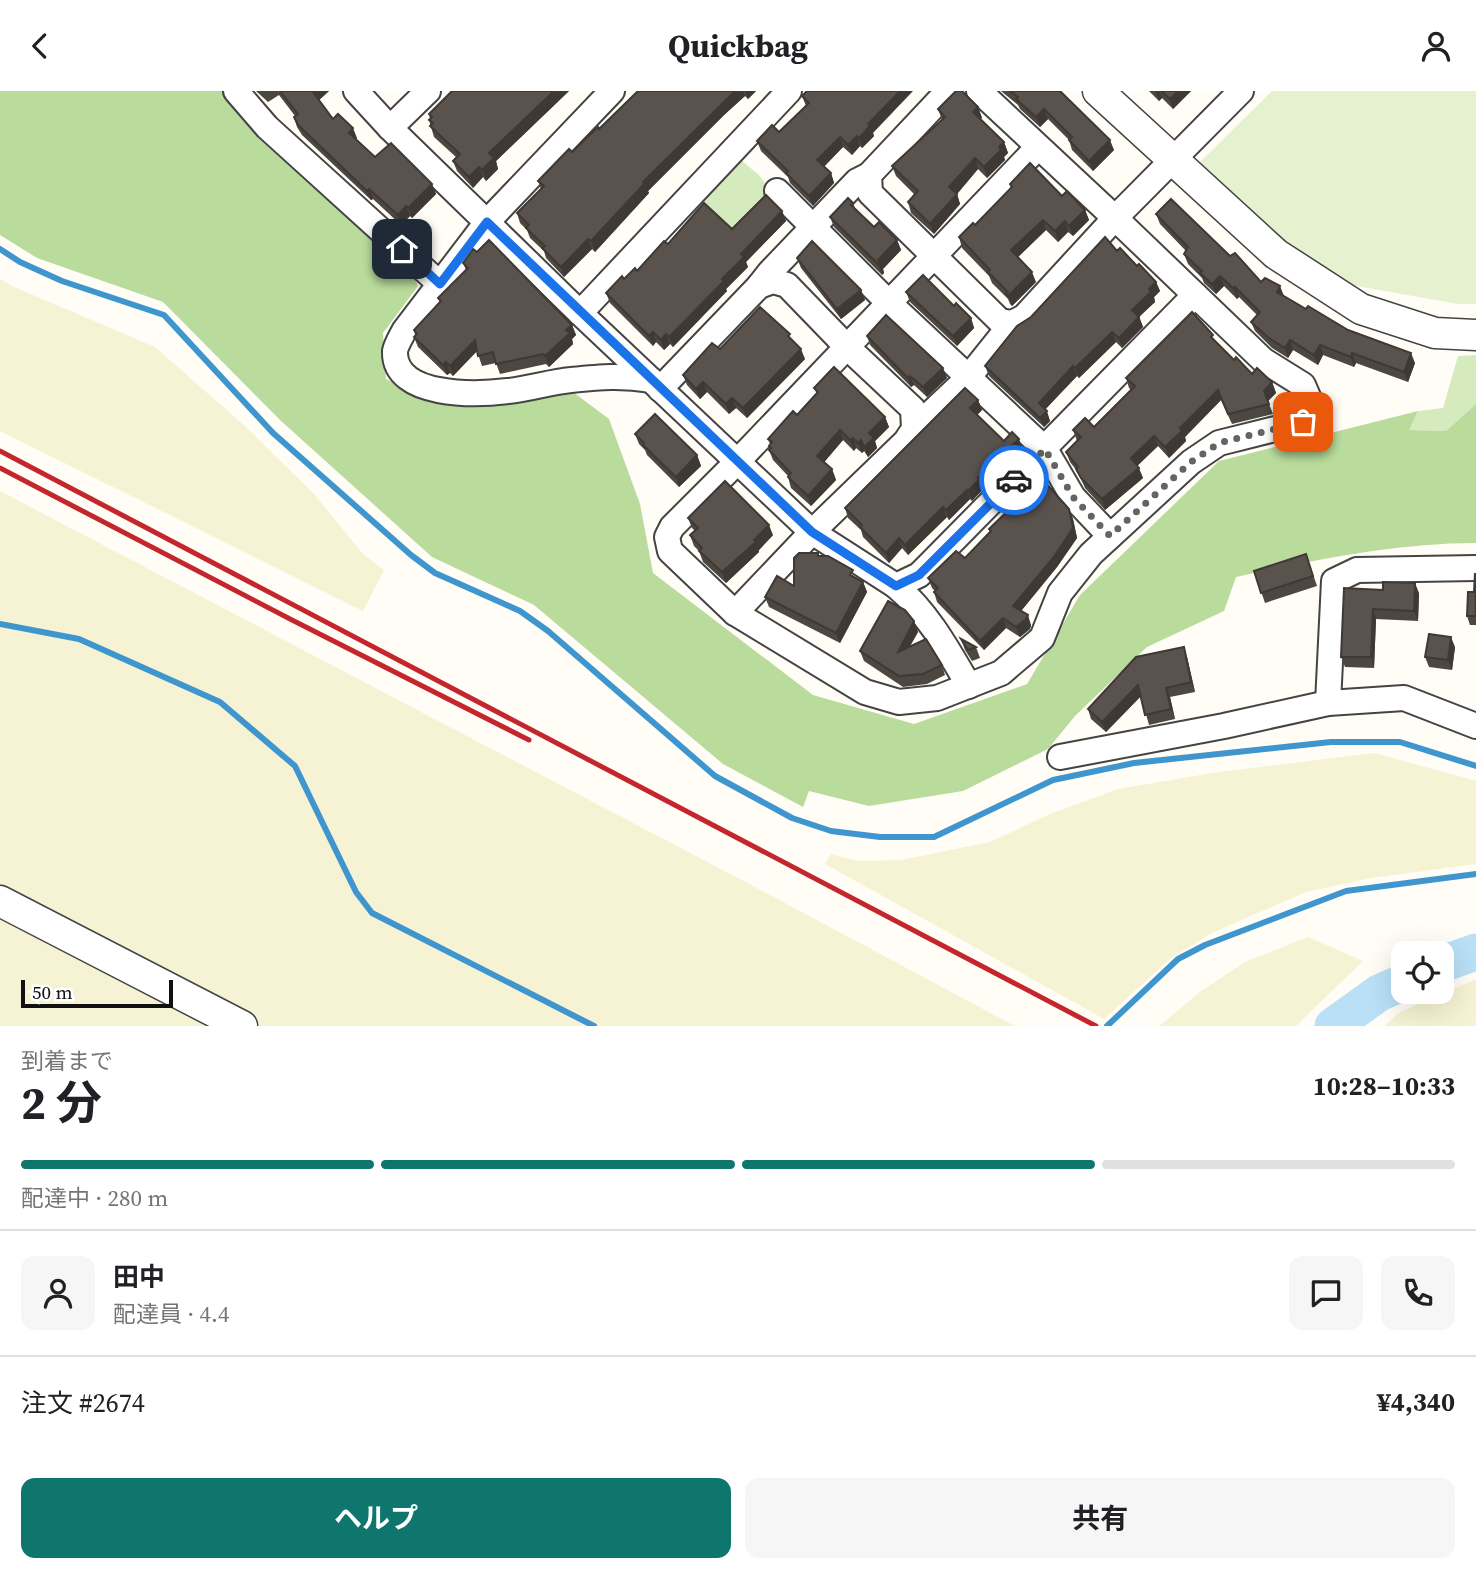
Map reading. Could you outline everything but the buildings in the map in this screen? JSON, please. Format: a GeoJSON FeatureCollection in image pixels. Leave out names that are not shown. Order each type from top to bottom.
{"type":"FeatureCollection","features":[{"type":"Feature","properties":{"kind":"street"},"geometry":{"type":"LineString","coordinates":[[236,91],[267,127],[440,284]]}},
{"type":"Feature","properties":{"kind":"street"},"geometry":{"type":"LineString","coordinates":[[356,91],[390,128],[580,313],[812,532],[896,586],[912,600],[946,645],[969,686]]}},
{"type":"Feature","properties":{"kind":"street"},"geometry":{"type":"LineString","coordinates":[[390,128],[428,91]]}},
{"type":"Feature","properties":{"kind":"street"},"geometry":{"type":"LineString","coordinates":[[612,91],[487,222],[404,331],[395,350],[399,369],[415,384],[441,391],[507,392],[567,380],[622,375],[656,385]]}},
{"type":"Feature","properties":{"kind":"street"},"geometry":{"type":"LineString","coordinates":[[580,313],[789,91]]}},
{"type":"Feature","properties":{"kind":"street"},"geometry":{"type":"LineString","coordinates":[[656,385],[759,286],[813,226],[858,180],[869,175],[948,91]]}},
{"type":"Feature","properties":{"kind":"street"},"geometry":{"type":"LineString","coordinates":[[979,91],[1263,360],[1303,385],[1312,406],[1303,422],[1219,443],[1191,462],[1091,554],[1060,593],[1042,638],[1001,673],[937,698],[899,702],[865,692],[735,613],[670,551],[667,537],[672,527],[1038,147]]}},
{"type":"Feature","properties":{"kind":"street"},"geometry":{"type":"LineString","coordinates":[[1098,91],[1276,254],[1360,309],[1435,333],[1476,335]]}},
{"type":"Feature","properties":{"kind":"street"},"geometry":{"type":"LineString","coordinates":[[735,613],[812,532],[906,441],[914,429],[968,378],[1012,323],[1024,317],[1115,218],[1241,91]]}},
{"type":"Feature","properties":{"kind":"street"},"geometry":{"type":"LineString","coordinates":[[869,175],[870,193],[1000,321],[1012,323]]}},
{"type":"Feature","properties":{"kind":"street"},"geometry":{"type":"LineString","coordinates":[[777,191],[889,303],[1045,449],[1073,497],[1110,536]]}},
{"type":"Feature","properties":{"kind":"street"},"geometry":{"type":"LineString","coordinates":[[759,286],[773,281],[787,285],[846,347],[913,409],[914,429]]}},
{"type":"Feature","properties":{"kind":"street"},"geometry":{"type":"LineString","coordinates":[[896,586],[919,575],[1195,295]]}},
{"type":"Feature","properties":{"kind":"street"},"geometry":{"type":"LineString","coordinates":[[1328,703],[1334,581],[1357,571],[1476,568]]}},
{"type":"Feature","properties":{"kind":"street"},"geometry":{"type":"LineString","coordinates":[[1060,757],[1328,703],[1404,698],[1476,726]]}},
{"type":"Feature","properties":{"kind":"street"},"geometry":{"type":"LineString","coordinates":[[0,901],[242,1026]]}},
{"type":"Feature","properties":{"kind":"shaded area"},"geometry":{"type":"Polygon","coordinates":[[[0,279],[155,347],[246,427],[314,494],[363,554],[384,570],[363,611],[0,431],[0,279]]]}},
{"type":"Feature","properties":{"kind":"shaded area"},"geometry":{"type":"Polygon","coordinates":[[[0,491],[738,878],[1015,1026],[0,1026],[0,491]]]}},
{"type":"Feature","properties":{"kind":"shaded area"},"geometry":{"type":"Polygon","coordinates":[[[1375,753],[1476,781],[1476,864],[1372,878],[1306,892],[1212,933],[1171,958],[1104,1019],[825,864],[831,854],[858,861],[901,860],[990,842],[1050,814],[1118,789],[1218,772],[1375,753]]]}},
{"type":"Feature","properties":{"kind":"shaded area"},"geometry":{"type":"Polygon","coordinates":[[[1308,937],[1363,961],[1296,1026],[1159,1026],[1200,992],[1245,962],[1308,937]]]}},
{"type":"Feature","properties":{"kind":"shaded area"},"geometry":{"type":"Polygon","coordinates":[[[1476,979],[1476,1026],[1385,1026],[1398,1013],[1419,1004],[1454,1004],[1454,989],[1476,979]]]}},
{"type":"Feature","properties":{"kind":"green space"},"geometry":{"type":"Polygon","coordinates":[[[0,91],[228,91],[403,252],[418,286],[383,333],[386,379],[438,402],[569,389],[609,419],[640,504],[653,573],[813,695],[914,724],[1027,684],[1080,595],[1219,461],[1418,411],[1409,430],[1446,431],[1476,404],[1476,543],[1385,549],[1236,577],[1224,611],[1147,647],[1075,716],[1048,749],[963,791],[869,806],[809,791],[803,807],[723,764],[534,605],[432,557],[280,420],[163,302],[37,258],[0,235],[0,91]]]}},
{"type":"Feature","properties":{"kind":"green space"},"geometry":{"type":"Polygon","coordinates":[[[1272,91],[1476,91],[1476,304],[1458,304],[1345,284],[1290,252],[1197,165],[1272,91]]]}},
{"type":"Feature","properties":{"kind":"green space"},"geometry":{"type":"Polygon","coordinates":[[[736,156],[759,175],[770,191],[734,235],[696,198],[736,156]]]}},
{"type":"Feature","properties":{"kind":"green space"},"geometry":{"type":"Polygon","coordinates":[[[1476,355],[1476,404],[1446,431],[1408,430],[1418,411],[1443,408],[1458,356],[1476,355]]]}},
{"type":"Feature","properties":{"kind":"waterway"},"geometry":{"type":"LineString","coordinates":[[0,249],[20,262],[62,281],[164,315],[273,433],[411,555],[435,573],[520,611],[548,631],[715,776],[792,818],[831,831],[880,837],[934,837],[1053,780],[1134,763],[1331,742],[1400,742],[1476,766]]}},
{"type":"Feature","properties":{"kind":"waterway"},"geometry":{"type":"LineString","coordinates":[[0,624],[79,639],[220,702],[295,766],[356,892],[372,913],[594,1026]]}},
{"type":"Feature","properties":{"kind":"waterway"},"geometry":{"type":"LineString","coordinates":[[1107,1026],[1178,959],[1205,945],[1346,891],[1476,874]]}},
{"type":"Feature","properties":{"kind":"waterway"},"geometry":{"type":"LineString","coordinates":[[1454,960],[1476,952]]}},
{"type":"Feature","properties":{"kind":"waterway"},"geometry":{"type":"LineString","coordinates":[[1333,1026],[1379,993],[1391,988]]}},
{"type":"Feature","properties":{"kind":"railway"},"geometry":{"type":"LineString","coordinates":[[0,451],[1096,1026]]}},
{"type":"Feature","properties":{"kind":"railway"},"geometry":{"type":"LineString","coordinates":[[0,468],[529,740]]}},
{"type":"Feature","properties":{"kind":"way so far"},"geometry":{"type":"LineString","coordinates":[[1014,480],[1045,449],[1073,497],[1110,536],[1191,462],[1219,443],[1303,422]]}},
{"type":"Feature","properties":{"kind":"route"},"geometry":{"type":"LineString","coordinates":[[402,249],[440,284],[487,222],[812,532],[896,586],[919,575],[1014,480]]}}]}
